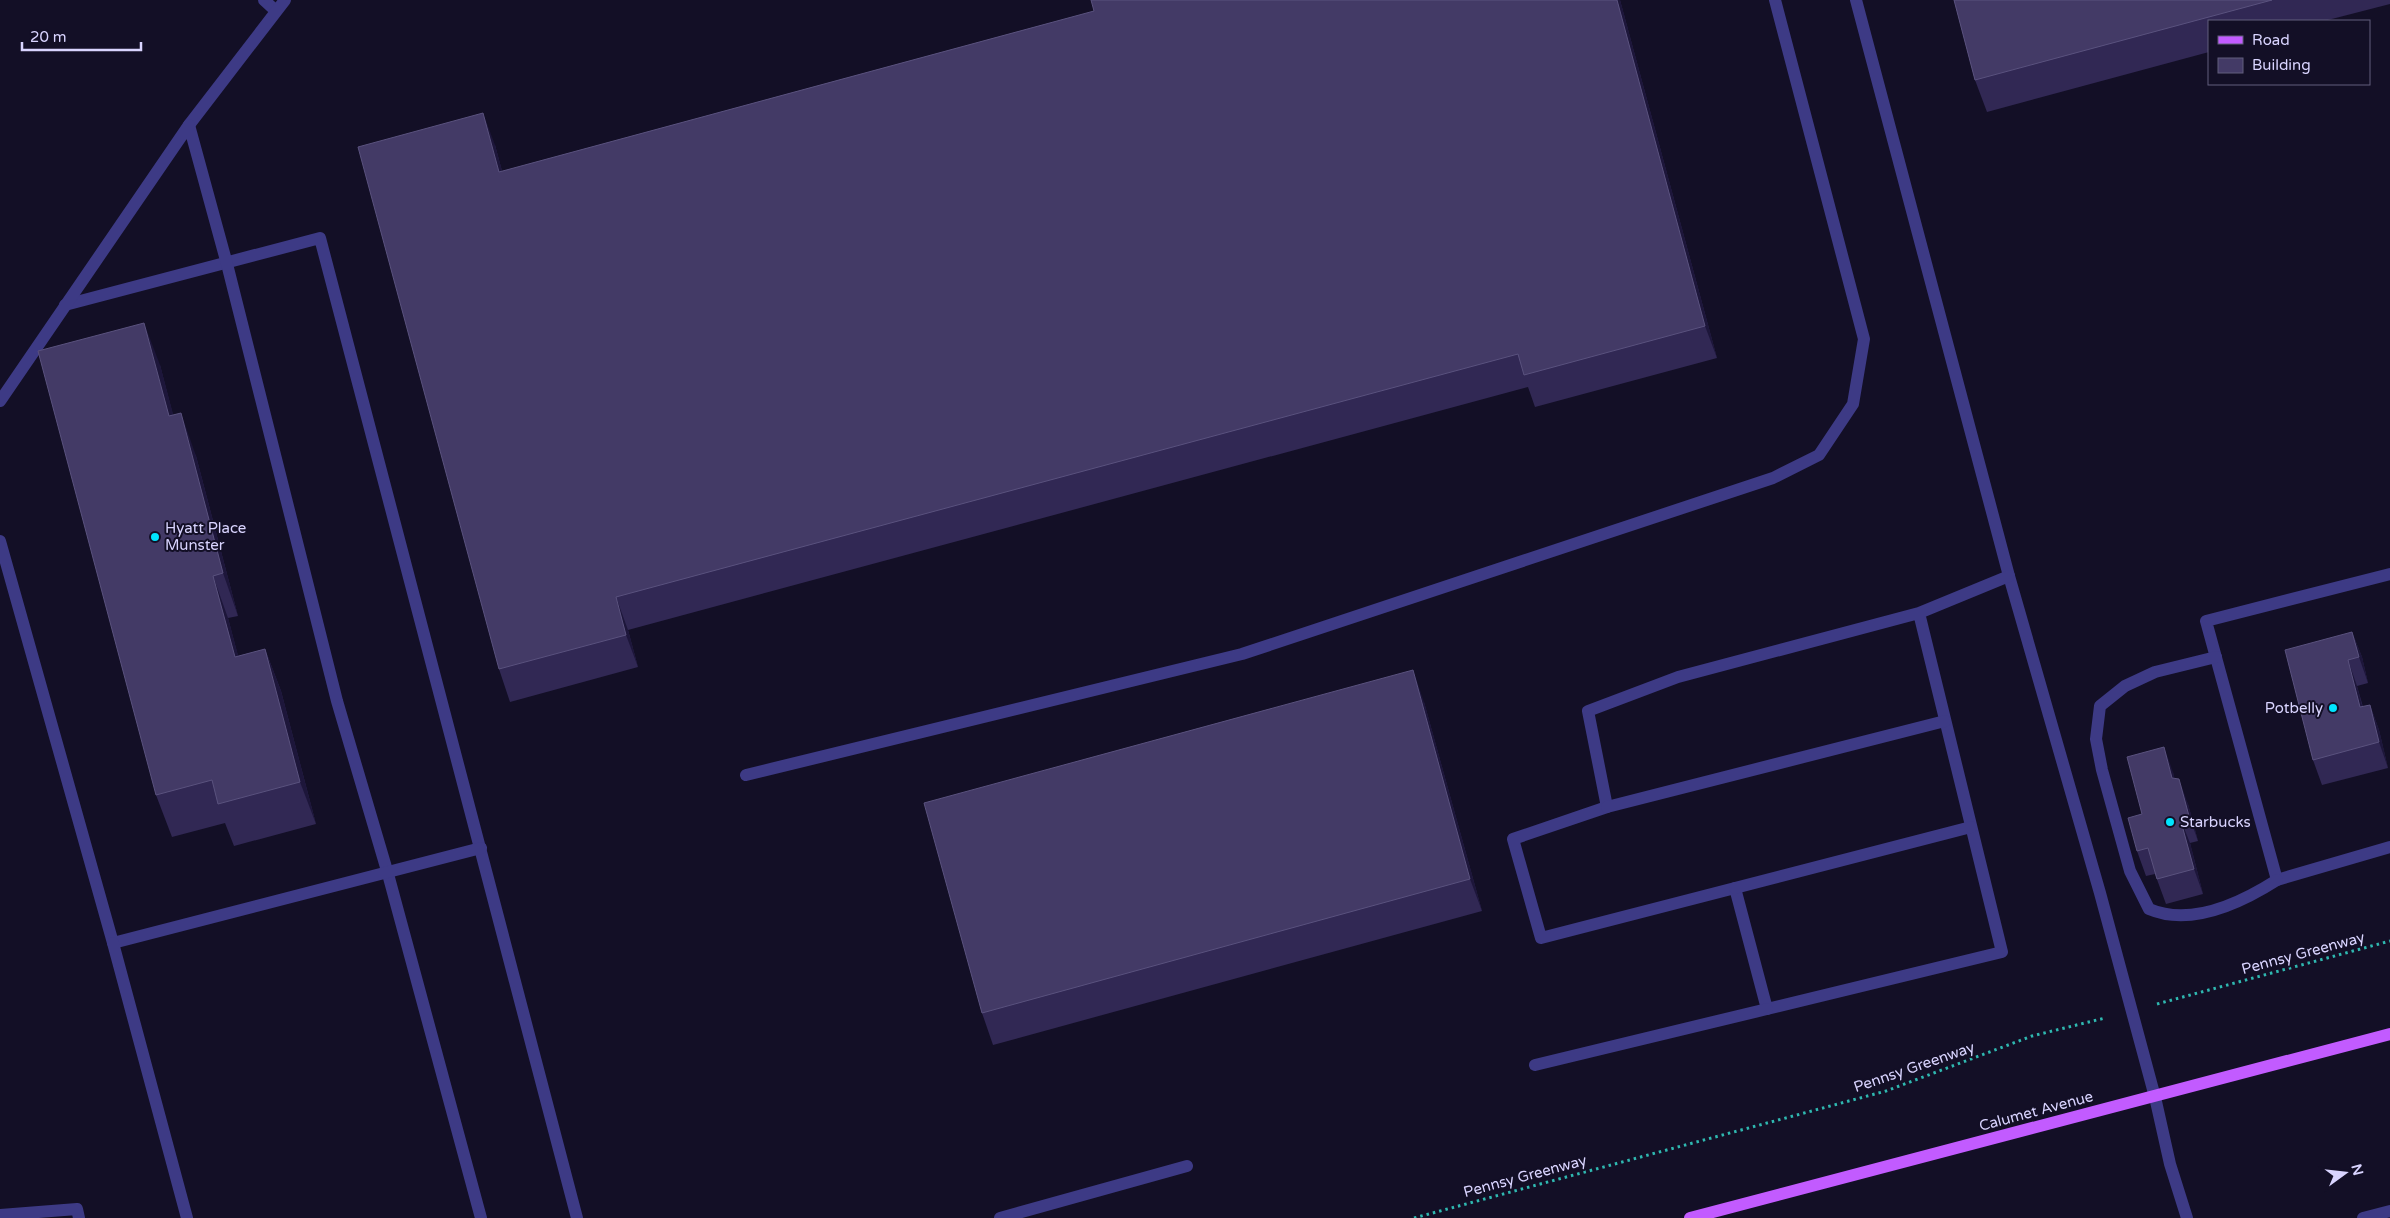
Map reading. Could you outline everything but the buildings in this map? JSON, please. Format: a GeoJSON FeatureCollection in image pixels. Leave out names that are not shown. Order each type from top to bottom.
{"type":"FeatureCollection","features":[{"type":"Feature","properties":{"kind":"main road","name":"Calumet Avenue"},"geometry":{"type":"LineString","coordinates":[[1690,1218],[2390,1034]]}},
{"type":"Feature","properties":{"kind":"lane"},"geometry":{"type":"LineString","coordinates":[[264,0],[276,11]]}},
{"type":"Feature","properties":{"kind":"lane"},"geometry":{"type":"LineString","coordinates":[[0,401],[190,125],[285,0]]}},
{"type":"Feature","properties":{"kind":"lane"},"geometry":{"type":"LineString","coordinates":[[746,775],[1242,654],[1773,478],[1819,455],[1853,404],[1864,339],[1775,0]]}},
{"type":"Feature","properties":{"kind":"lane"},"geometry":{"type":"LineString","coordinates":[[1856,0],[2009,576],[2132,1011],[2155,1097],[2170,1164],[2187,1218]]}},
{"type":"Feature","properties":{"kind":"lane"},"geometry":{"type":"LineString","coordinates":[[190,125],[228,264],[337,701],[388,874],[481,1218]]}},
{"type":"Feature","properties":{"kind":"lane"},"geometry":{"type":"LineString","coordinates":[[65,306],[320,238],[577,1218]]}},
{"type":"Feature","properties":{"kind":"lane"},"geometry":{"type":"LineString","coordinates":[[0,542],[113,943],[187,1218]]}},
{"type":"Feature","properties":{"kind":"lane"},"geometry":{"type":"LineString","coordinates":[[1607,807],[1588,711],[1678,677],[1919,613],[2009,576]]}},
{"type":"Feature","properties":{"kind":"lane"},"geometry":{"type":"LineString","coordinates":[[2277,880],[2206,621],[2389,577]]}},
{"type":"Feature","properties":{"kind":"lane"},"geometry":{"type":"LineString","coordinates":[[1535,1065],[2002,952],[1919,613]]}},
{"type":"Feature","properties":{"kind":"lane"},"geometry":{"type":"LineString","coordinates":[[2216,657],[2155,672],[2125,686],[2100,706],[2096,739],[2102,770],[2130,872],[2150,909],[2165,916],[2185,916],[2223,908],[2252,896],[2277,880],[2390,848]]}},
{"type":"Feature","properties":{"kind":"lane"},"geometry":{"type":"LineString","coordinates":[[1946,721],[1607,807],[1513,839],[1541,938],[1971,827]]}},
{"type":"Feature","properties":{"kind":"lane"},"geometry":{"type":"LineString","coordinates":[[113,943],[388,874],[481,848]]}},
{"type":"Feature","properties":{"kind":"lane"},"geometry":{"type":"LineString","coordinates":[[1734,888],[1767,1009]]}},
{"type":"Feature","properties":{"kind":"lane"},"geometry":{"type":"LineString","coordinates":[[1000,1218],[1187,1166]]}},
{"type":"Feature","properties":{"kind":"lane"},"geometry":{"type":"LineString","coordinates":[[0,1215],[77,1209],[79,1218]]}},
{"type":"Feature","properties":{"kind":"lane"},"geometry":{"type":"LineString","coordinates":[[2363,1218],[2390,1211]]}},
{"type":"Feature","properties":{"kind":"path","name":"Pennsy Greenway"},"geometry":{"type":"LineString","coordinates":[[1414,1218],[1886,1091],[2032,1036],[2390,941]]}},
{"type":"Feature","properties":{"kind":"place","name":"Hyatt Place Munster"},"geometry":{"type":"Point","coordinates":[155,537]}},
{"type":"Feature","properties":{"kind":"place","name":"Potbelly"},"geometry":{"type":"Point","coordinates":[2333,708]}},
{"type":"Feature","properties":{"kind":"place","name":"Starbucks"},"geometry":{"type":"Point","coordinates":[2170,822]}}]}
